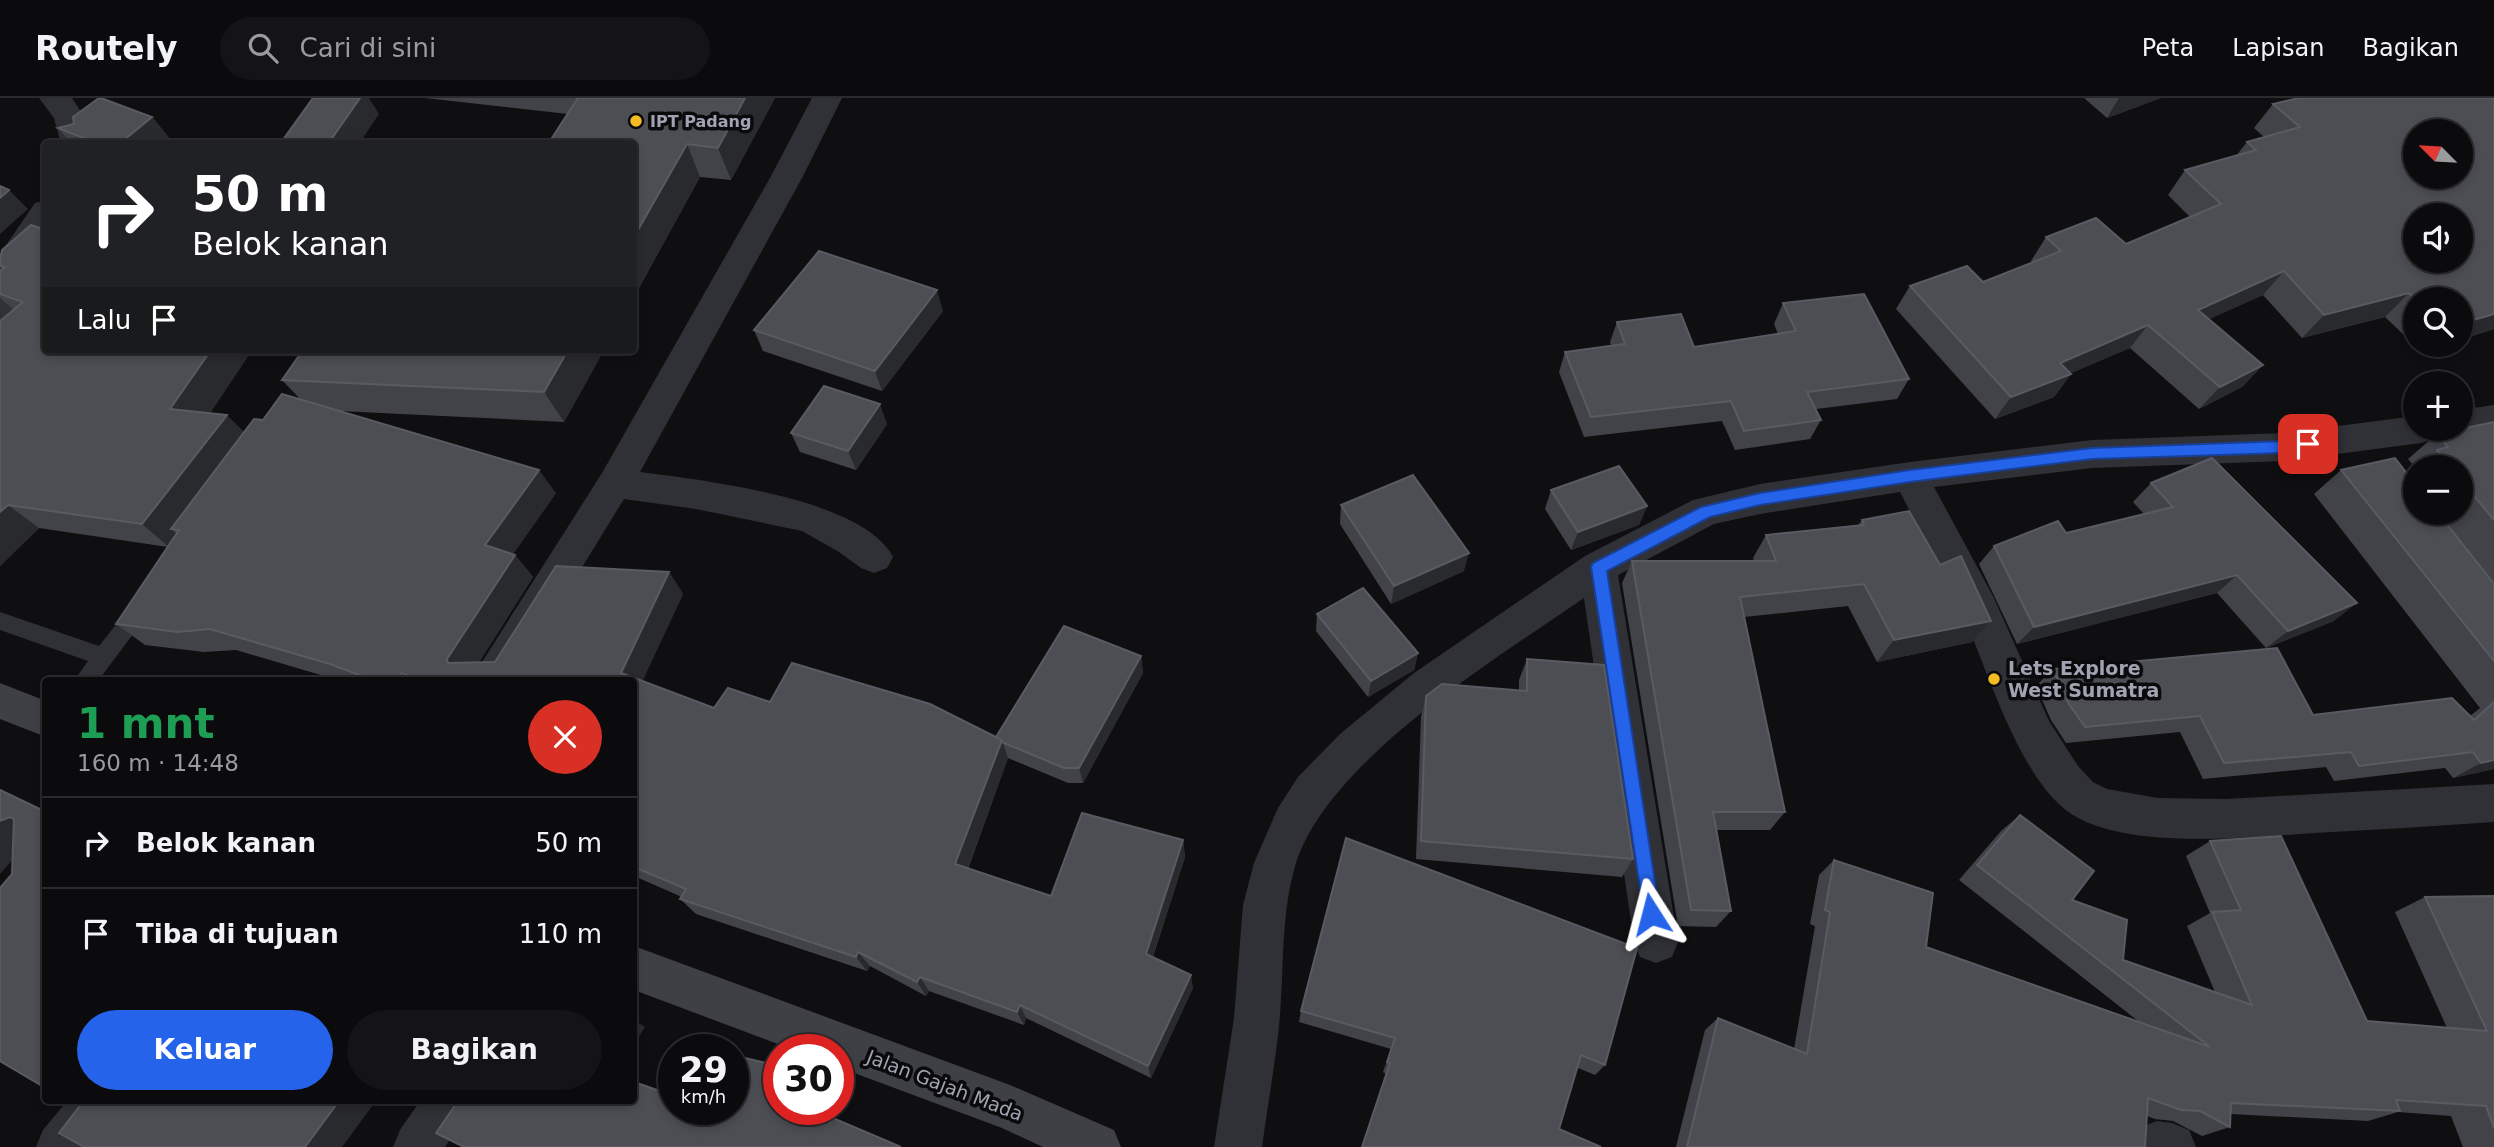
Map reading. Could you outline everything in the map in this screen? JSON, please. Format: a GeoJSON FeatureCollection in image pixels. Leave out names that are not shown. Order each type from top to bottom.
{"type":"FeatureCollection","features":[{"type":"Feature","properties":{"kind":"main road"},"geometry":{"type":"LineString","coordinates":[[0,701],[42,717]]}},
{"type":"Feature","properties":{"kind":"main road","name":"Jalan Gajah Mada"},"geometry":{"type":"LineString","coordinates":[[637,969],[1010,1108],[1097,1147]]}},
{"type":"Feature","properties":{"kind":"street"},"geometry":{"type":"LineString","coordinates":[[54,98],[61,103],[71,121],[75,140]]}},
{"type":"Feature","properties":{"kind":"street"},"geometry":{"type":"LineString","coordinates":[[493,677],[615,483],[786,178],[827,98]]}},
{"type":"Feature","properties":{"kind":"street"},"geometry":{"type":"LineString","coordinates":[[0,322],[3,319],[14,258],[42,217]]}},
{"type":"Feature","properties":{"kind":"street"},"geometry":{"type":"LineString","coordinates":[[2473,422],[2494,419]]}},
{"type":"Feature","properties":{"kind":"street"},"geometry":{"type":"LineString","coordinates":[[1238,1147],[1255,1031],[1265,905],[1275,863],[1293,822],[1313,790],[1354,747],[1428,685],[1598,567],[1706,511],[1760,499],[1910,476],[2092,454],[2284,447],[2403,431]]}},
{"type":"Feature","properties":{"kind":"street"},"geometry":{"type":"LineString","coordinates":[[2355,437],[2380,470]]}},
{"type":"Feature","properties":{"kind":"street"},"geometry":{"type":"LineString","coordinates":[[1910,476],[1978,607],[2037,737],[2062,777],[2078,794],[2093,803],[2139,814],[2204,819],[2494,803]]}},
{"type":"Feature","properties":{"kind":"street"},"geometry":{"type":"LineString","coordinates":[[615,483],[696,494],[810,518],[852,541],[874,557]]}},
{"type":"Feature","properties":{"kind":"street"},"geometry":{"type":"LineString","coordinates":[[1598,567],[1656,942]]}},
{"type":"Feature","properties":{"kind":"street"},"geometry":{"type":"LineString","coordinates":[[60,1147],[95,1104]]}},
{"type":"Feature","properties":{"kind":"street"},"geometry":{"type":"LineString","coordinates":[[417,1147],[446,1104]]}},
{"type":"Feature","properties":{"kind":"street"},"geometry":{"type":"LineString","coordinates":[[2150,1147],[2172,1147]]}},
{"type":"Feature","properties":{"kind":"lane"},"geometry":{"type":"LineString","coordinates":[[88,677],[156,588]]}},
{"type":"Feature","properties":{"kind":"lane"},"geometry":{"type":"LineString","coordinates":[[0,621],[104,657]]}},
{"type":"Feature","properties":{"kind":"building"},"geometry":{"type":"Polygon","coordinates":[[[101,98],[152,117],[124,140],[89,140],[58,128],[74,124],[73,117],[101,98]]]}},
{"type":"Feature","properties":{"kind":"building"},"geometry":{"type":"Polygon","coordinates":[[[313,98],[360,98],[331,140],[283,140],[313,98]]]}},
{"type":"Feature","properties":{"kind":"building"},"geometry":{"type":"Polygon","coordinates":[[[578,98],[745,98],[718,148],[687,144],[637,232],[637,140],[551,140],[578,98]]]}},
{"type":"Feature","properties":{"kind":"building"},"geometry":{"type":"Polygon","coordinates":[[[2299,98],[2494,98],[2494,314],[2473,320],[2473,287],[2403,287],[2403,295],[2324,315],[2284,271],[2198,310],[2263,365],[2220,387],[2148,325],[2060,363],[2071,374],[2011,397],[1910,286],[1967,266],[1983,282],[2061,251],[2046,237],[2096,218],[2126,244],[2221,204],[2185,170],[2256,150],[2247,142],[2300,127],[2273,104],[2299,98]]]}},
{"type":"Feature","properties":{"kind":"building"},"geometry":{"type":"Polygon","coordinates":[[[0,186],[9,190],[0,198],[0,186]]]}},
{"type":"Feature","properties":{"kind":"building"},"geometry":{"type":"Polygon","coordinates":[[[31,225],[42,229],[42,354],[208,354],[170,409],[227,415],[142,524],[8,505],[0,512],[0,321],[23,302],[0,294],[0,271],[5,267],[0,266],[2,250],[31,225]]]}},
{"type":"Feature","properties":{"kind":"building"},"geometry":{"type":"Polygon","coordinates":[[[819,251],[937,290],[875,371],[754,330],[819,251]]]}},
{"type":"Feature","properties":{"kind":"building"},"geometry":{"type":"Polygon","coordinates":[[[1864,294],[1909,379],[1807,392],[1821,420],[1744,431],[1731,401],[1591,417],[1565,352],[1625,344],[1617,322],[1681,314],[1694,347],[1796,331],[1783,303],[1864,294]]]}},
{"type":"Feature","properties":{"kind":"building"},"geometry":{"type":"Polygon","coordinates":[[[300,354],[566,354],[544,392],[282,380],[300,354]]]}},
{"type":"Feature","properties":{"kind":"building"},"geometry":{"type":"Polygon","coordinates":[[[824,386],[880,404],[848,451],[791,433],[824,386]]]}},
{"type":"Feature","properties":{"kind":"building"},"geometry":{"type":"Polygon","coordinates":[[[282,394],[539,470],[485,545],[515,555],[447,659],[448,663],[495,662],[556,566],[669,572],[621,673],[632,677],[412,677],[402,673],[399,677],[364,677],[330,664],[210,629],[177,632],[116,624],[179,530],[171,529],[254,419],[263,420],[282,394]]]}},
{"type":"Feature","properties":{"kind":"building"},"geometry":{"type":"Polygon","coordinates":[[[2494,422],[2494,520],[2473,494],[2473,455],[2441,455],[2437,450],[2448,447],[2443,441],[2473,441],[2473,426],[2494,422]]]}},
{"type":"Feature","properties":{"kind":"building"},"geometry":{"type":"Polygon","coordinates":[[[2212,458],[2357,603],[2288,631],[2237,575],[2034,627],[1994,546],[2058,521],[2066,533],[2173,507],[2151,483],[2212,458]]]}},
{"type":"Feature","properties":{"kind":"building"},"geometry":{"type":"Polygon","coordinates":[[[2395,458],[2403,468],[2403,525],[2447,525],[2494,584],[2494,661],[2341,470],[2395,458]]]}},
{"type":"Feature","properties":{"kind":"building"},"geometry":{"type":"Polygon","coordinates":[[[1619,466],[1647,506],[1578,532],[1551,490],[1619,466]]]}},
{"type":"Feature","properties":{"kind":"building"},"geometry":{"type":"Polygon","coordinates":[[[1413,475],[1469,553],[1394,586],[1341,505],[1413,475]]]}},
{"type":"Feature","properties":{"kind":"building"},"geometry":{"type":"Polygon","coordinates":[[[1909,511],[1940,565],[1961,556],[1991,621],[1894,640],[1864,584],[1740,597],[1785,812],[1713,812],[1731,911],[1691,910],[1632,561],[1776,561],[1766,535],[1864,525],[1862,520],[1909,511]]]}},
{"type":"Feature","properties":{"kind":"building"},"geometry":{"type":"Polygon","coordinates":[[[1363,588],[1418,653],[1371,681],[1317,614],[1363,588]]]}},
{"type":"Feature","properties":{"kind":"building"},"geometry":{"type":"Polygon","coordinates":[[[1064,626],[1141,656],[1079,768],[1064,768],[996,737],[1064,626]]]}},
{"type":"Feature","properties":{"kind":"building"},"geometry":{"type":"Polygon","coordinates":[[[2277,648],[2313,715],[2452,698],[2474,720],[2494,702],[2494,760],[2481,763],[2473,752],[2359,766],[2351,752],[2224,763],[2200,716],[2085,727],[2069,704],[2053,669],[2277,648]]]}},
{"type":"Feature","properties":{"kind":"building"},"geometry":{"type":"Polygon","coordinates":[[[1527,659],[1604,665],[1633,859],[1421,841],[1426,696],[1442,684],[1527,691],[1527,659]]]}},
{"type":"Feature","properties":{"kind":"building"},"geometry":{"type":"Polygon","coordinates":[[[792,663],[930,704],[1002,740],[955,864],[1051,896],[1082,813],[1183,840],[1146,954],[1191,975],[1148,1066],[1020,1005],[1017,1012],[920,977],[917,982],[858,952],[856,957],[680,899],[686,889],[637,868],[637,679],[714,708],[728,688],[770,702],[792,663]]]}},
{"type":"Feature","properties":{"kind":"building"},"geometry":{"type":"Polygon","coordinates":[[[0,790],[42,810],[42,1086],[0,1061],[0,888],[12,874],[14,819],[10,817],[0,821],[0,790]]]}},
{"type":"Feature","properties":{"kind":"building"},"geometry":{"type":"Polygon","coordinates":[[[2020,815],[2094,871],[2072,900],[2127,920],[2123,960],[2252,1005],[2212,912],[2241,910],[2210,841],[2281,836],[2367,1021],[2487,1031],[2425,897],[2494,896],[2494,1128],[2486,1106],[2396,1100],[2400,1111],[2231,1103],[2230,1127],[2200,1111],[2181,1110],[2148,1098],[2145,1147],[1687,1147],[1718,1018],[1807,1054],[1830,912],[1825,910],[1834,860],[1933,893],[1926,947],[2210,1047],[1977,865],[2020,815]]]}},
{"type":"Feature","properties":{"kind":"building"},"geometry":{"type":"Polygon","coordinates":[[[1346,838],[1637,948],[1605,1065],[1581,1055],[1559,1129],[1601,1147],[1362,1147],[1390,1063],[1387,1062],[1395,1038],[1301,1011],[1346,838]]]}},
{"type":"Feature","properties":{"kind":"building"},"geometry":{"type":"Polygon","coordinates":[[[749,1059],[763,1062],[763,1125],[849,1125],[901,1147],[464,1147],[436,1133],[456,1104],[637,1104],[637,1083],[658,1090],[658,1125],[749,1125],[749,1059]]]}},
{"type":"Feature","properties":{"kind":"building"},"geometry":{"type":"Polygon","coordinates":[[[80,1104],[337,1104],[305,1147],[84,1147],[59,1133],[80,1104]]]}},
{"type":"Feature","properties":{"kind":"place","name":"IPT Padang"},"geometry":{"type":"Point","coordinates":[636,121]}},
{"type":"Feature","properties":{"kind":"place","name":"Lets Explore West Sumatra"},"geometry":{"type":"Point","coordinates":[1994,679]}},
{"type":"Feature","properties":{"kind":"route"},"geometry":{"type":"LineString","coordinates":[[1651,914],[1598,567],[1706,511],[1760,499],[1910,476],[2092,454],[2308,444]]}}]}
